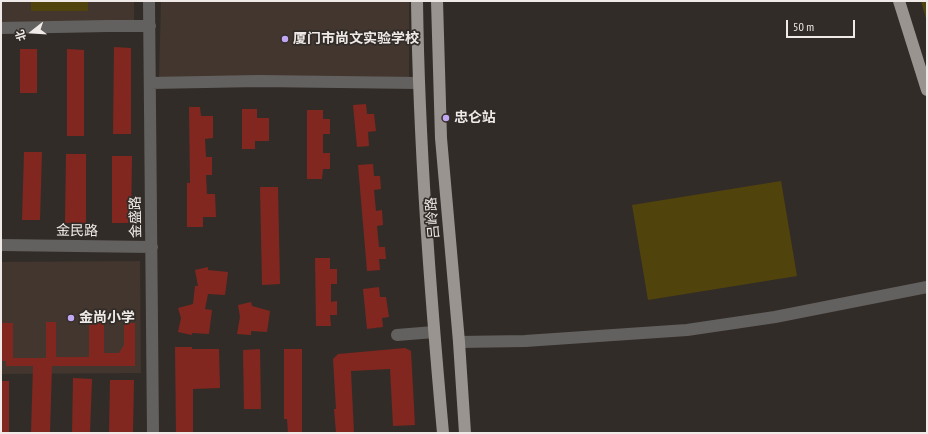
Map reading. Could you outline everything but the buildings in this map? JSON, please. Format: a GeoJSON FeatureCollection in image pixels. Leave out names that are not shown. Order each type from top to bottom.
{"type":"FeatureCollection","features":[{"type":"Feature","properties":{"kind":"main road","name":"吕岭路"},"geometry":{"type":"LineString","coordinates":[[417,1],[418,83],[434,332],[443,433]]}},
{"type":"Feature","properties":{"kind":"main road","name":"吕岭路"},"geometry":{"type":"LineString","coordinates":[[437,1],[441,138],[459,342],[465,433]]}},
{"type":"Feature","properties":{"kind":"main road"},"geometry":{"type":"LineString","coordinates":[[899,1],[927,90]]}},
{"type":"Feature","properties":{"kind":"street","name":"金盛路"},"geometry":{"type":"LineString","coordinates":[[149,1],[154,433]]}},
{"type":"Feature","properties":{"kind":"street"},"geometry":{"type":"LineString","coordinates":[[1,28],[150,26]]}},
{"type":"Feature","properties":{"kind":"street"},"geometry":{"type":"LineString","coordinates":[[150,83],[259,81],[418,83]]}},
{"type":"Feature","properties":{"kind":"street","name":"金民路"},"geometry":{"type":"LineString","coordinates":[[1,245],[152,247]]}},
{"type":"Feature","properties":{"kind":"street"},"geometry":{"type":"LineString","coordinates":[[459,342],[533,340],[687,330],[776,318],[927,287]]}},
{"type":"Feature","properties":{"kind":"street"},"geometry":{"type":"LineString","coordinates":[[397,335],[434,332]]}},
{"type":"Feature","properties":{"kind":"shaded area"},"geometry":{"type":"Polygon","coordinates":[[[1,1],[134,1],[134,22],[1,23],[1,1]]]}},
{"type":"Feature","properties":{"kind":"shaded area"},"geometry":{"type":"Polygon","coordinates":[[[31,1],[88,1],[88,11],[31,11],[31,1]]]}},
{"type":"Feature","properties":{"kind":"shaded area","name":"厦门市尚文实验学校"},"geometry":{"type":"Polygon","coordinates":[[[161,1],[409,1],[409,78],[159,77],[161,1]]]}},
{"type":"Feature","properties":{"kind":"shaded area"},"geometry":{"type":"Polygon","coordinates":[[[921,1],[927,1],[927,22],[921,1]]]}},
{"type":"Feature","properties":{"kind":"shaded area"},"geometry":{"type":"Polygon","coordinates":[[[781,181],[797,276],[648,300],[632,205],[781,181]]]}},
{"type":"Feature","properties":{"kind":"shaded area","name":"金尚小学"},"geometry":{"type":"Polygon","coordinates":[[[140,261],[141,373],[1,374],[1,262],[140,261]]]}},
{"type":"Feature","properties":{"kind":"place","name":"厦门市尚文实验学校"},"geometry":{"type":"Point","coordinates":[285,39]}},
{"type":"Feature","properties":{"kind":"place","name":"忠仑站"},"geometry":{"type":"Point","coordinates":[446,118]}},
{"type":"Feature","properties":{"kind":"place","name":"金尚小学"},"geometry":{"type":"Point","coordinates":[71,318]}}]}
